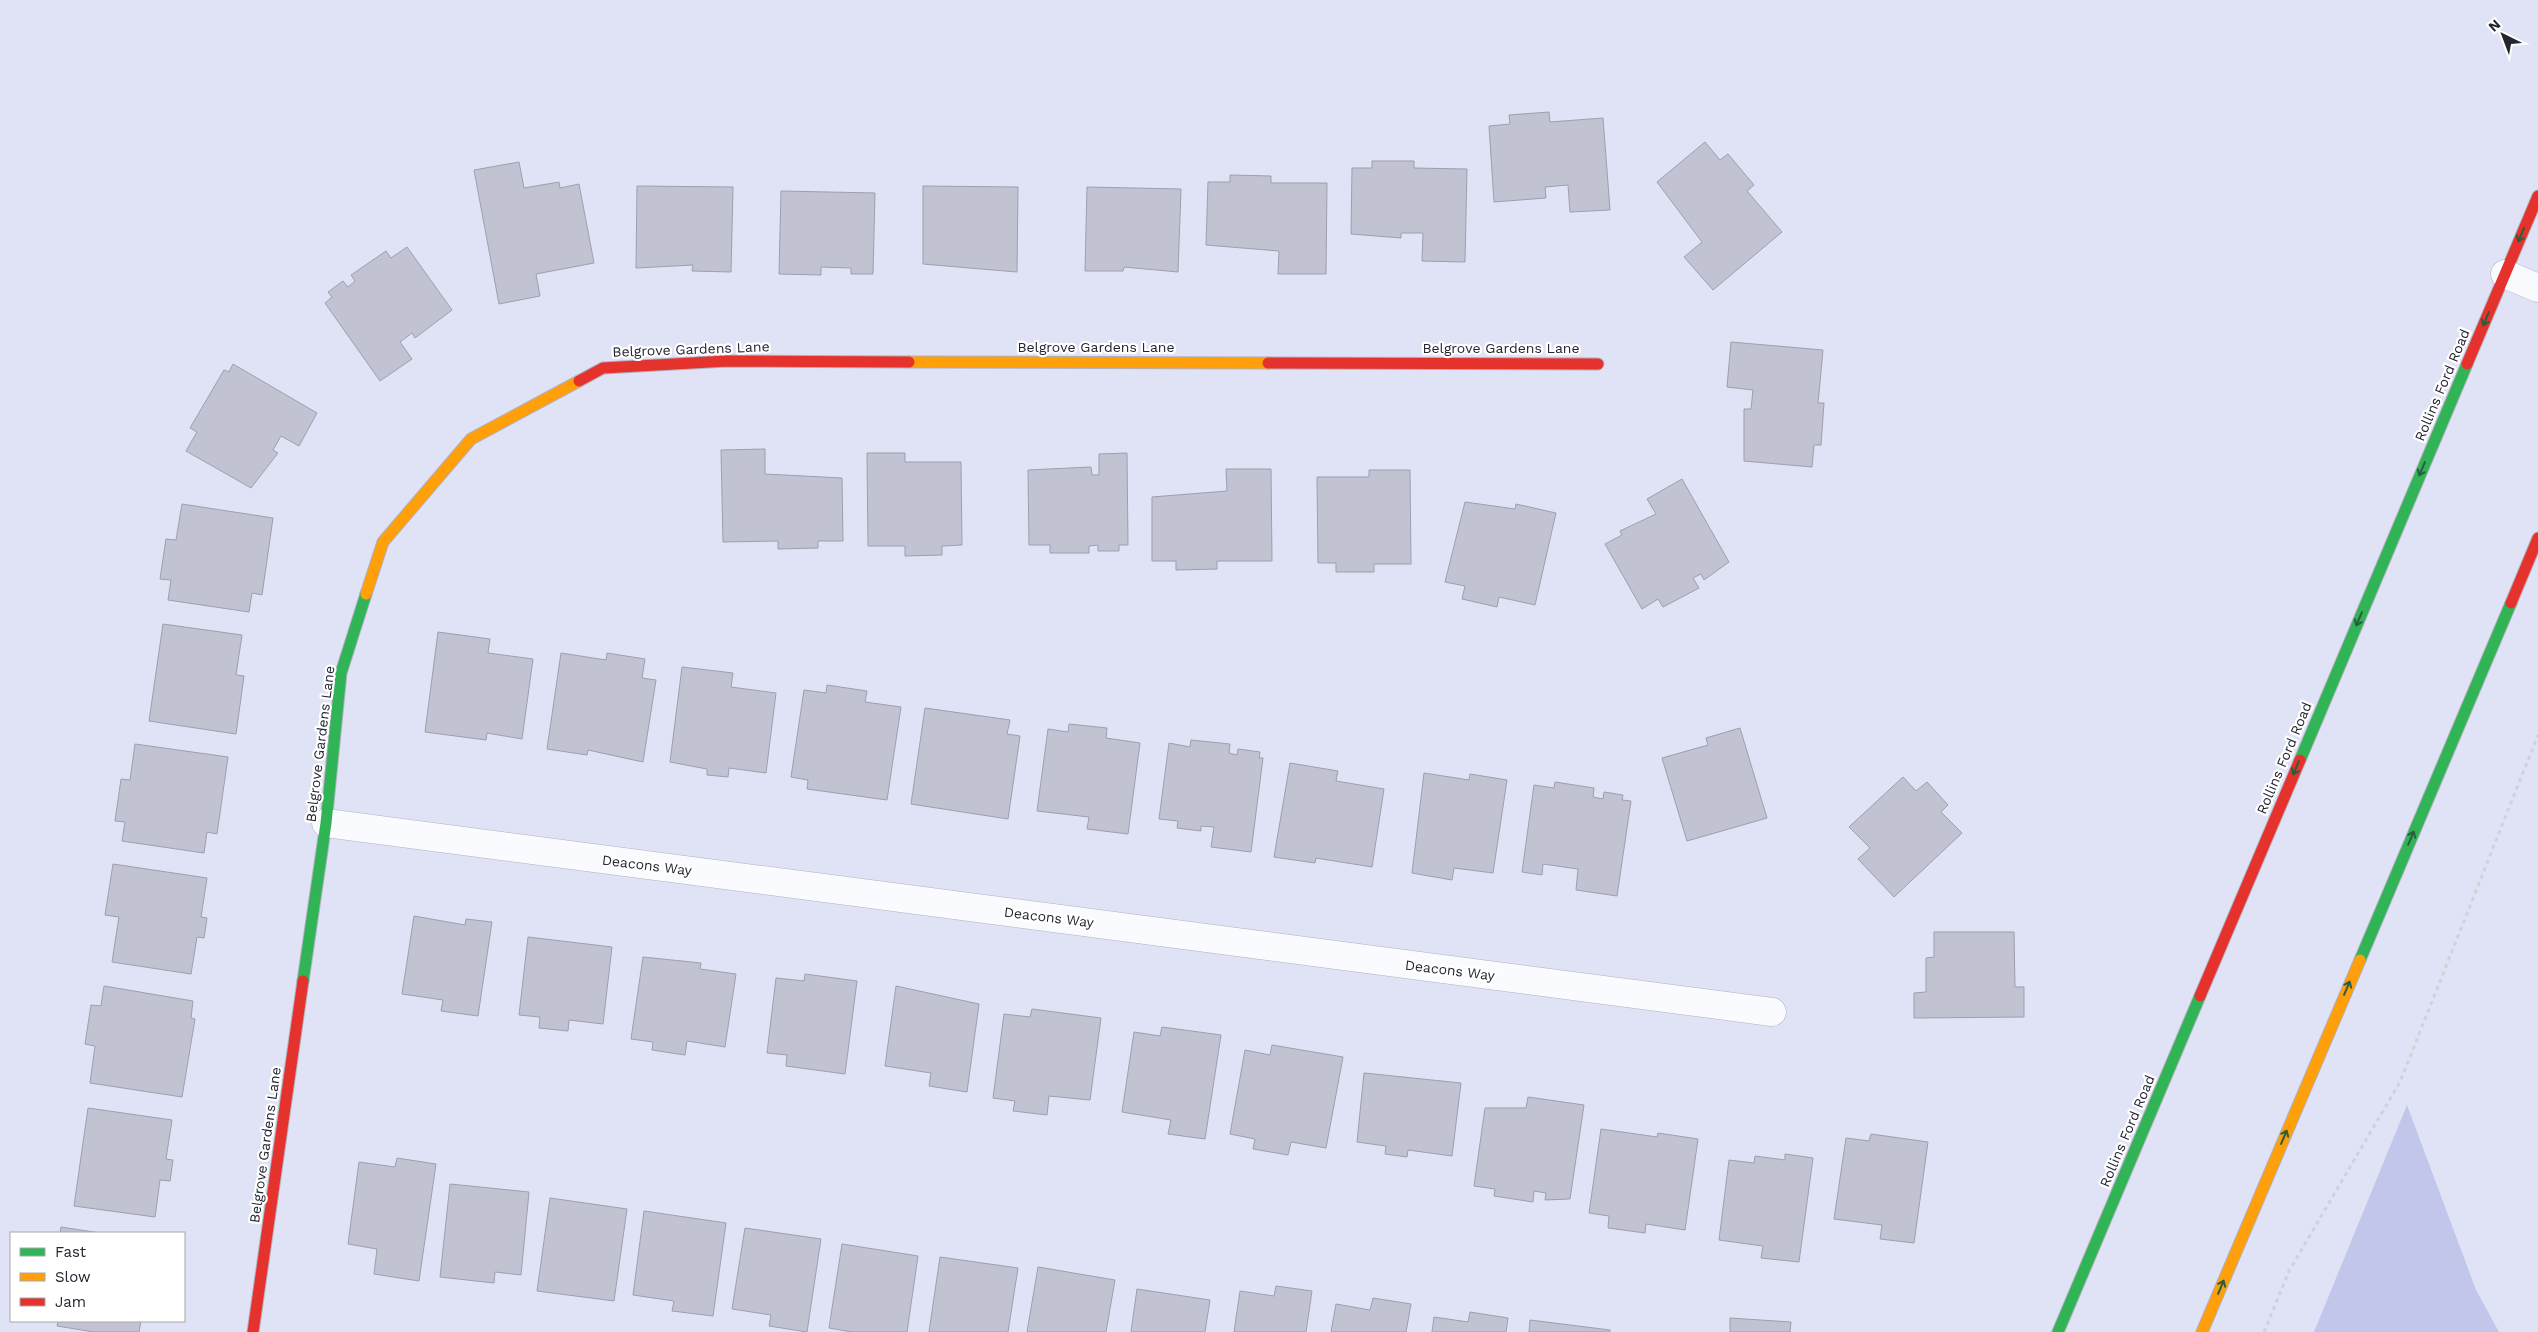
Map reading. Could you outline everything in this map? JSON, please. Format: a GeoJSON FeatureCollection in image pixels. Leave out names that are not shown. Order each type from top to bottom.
{"type":"FeatureCollection","features":[{"type":"Feature","properties":{"kind":"main road","name":"Rollins Ford Road"},"geometry":{"type":"LineString","coordinates":[[2058,1332],[2538,196]]}},
{"type":"Feature","properties":{"kind":"main road","name":"Belgrove Gardens Lane"},"geometry":{"type":"LineString","coordinates":[[253,1332],[326,823],[341,673],[383,542],[472,439],[603,368],[728,361],[1598,364]]}},
{"type":"Feature","properties":{"kind":"main road"},"geometry":{"type":"LineString","coordinates":[[2202,1332],[2538,538]]}},
{"type":"Feature","properties":{"kind":"street"},"geometry":{"type":"LineString","coordinates":[[2505,274],[2538,288]]}},
{"type":"Feature","properties":{"kind":"street","name":"Deacons Way"},"geometry":{"type":"LineString","coordinates":[[326,823],[1772,1012]]}},
{"type":"Feature","properties":{"kind":"path"},"geometry":{"type":"LineString","coordinates":[[2264,1332],[2289,1271],[2400,1082],[2538,735]]}},
{"type":"Feature","properties":{"kind":"shaded area"},"geometry":{"type":"Polygon","coordinates":[[[2407,1105],[2476,1290],[2499,1332],[2314,1332],[2407,1105]]]}},
{"type":"Feature","properties":{"kind":"building"},"geometry":{"type":"Polygon","coordinates":[[[1549,112],[1550,122],[1603,118],[1610,210],[1570,212],[1568,185],[1545,187],[1546,198],[1494,202],[1489,126],[1510,124],[1509,115],[1549,112]]]}},
{"type":"Feature","properties":{"kind":"building"},"geometry":{"type":"Polygon","coordinates":[[[1705,142],[1720,160],[1728,154],[1754,185],[1747,191],[1782,232],[1713,290],[1684,257],[1702,242],[1657,182],[1705,142]]]}},
{"type":"Feature","properties":{"kind":"building"},"geometry":{"type":"Polygon","coordinates":[[[1372,161],[1414,161],[1414,168],[1467,169],[1465,262],[1422,261],[1423,233],[1401,233],[1401,238],[1351,234],[1352,168],[1372,168],[1372,161]]]}},
{"type":"Feature","properties":{"kind":"building"},"geometry":{"type":"Polygon","coordinates":[[[519,162],[524,188],[559,182],[560,188],[579,184],[594,263],[536,274],[540,296],[499,304],[474,170],[519,162]]]}},
{"type":"Feature","properties":{"kind":"building"},"geometry":{"type":"Polygon","coordinates":[[[1230,175],[1271,176],[1271,183],[1327,183],[1326,274],[1278,274],[1279,251],[1206,245],[1208,182],[1230,182],[1230,175]]]}},
{"type":"Feature","properties":{"kind":"building"},"geometry":{"type":"Polygon","coordinates":[[[637,186],[733,187],[731,272],[692,271],[693,265],[636,268],[637,186]]]}},
{"type":"Feature","properties":{"kind":"building"},"geometry":{"type":"Polygon","coordinates":[[[923,186],[1018,187],[1017,272],[923,264],[923,186]]]}},
{"type":"Feature","properties":{"kind":"building"},"geometry":{"type":"Polygon","coordinates":[[[1087,187],[1181,189],[1178,272],[1124,267],[1123,271],[1085,271],[1087,187]]]}},
{"type":"Feature","properties":{"kind":"building"},"geometry":{"type":"Polygon","coordinates":[[[781,191],[875,193],[873,274],[851,274],[851,268],[821,267],[821,275],[779,274],[781,191]]]}},
{"type":"Feature","properties":{"kind":"building"},"geometry":{"type":"Polygon","coordinates":[[[407,247],[452,310],[415,338],[412,333],[400,342],[412,359],[380,381],[325,303],[332,297],[328,292],[343,281],[348,287],[355,281],[351,275],[386,251],[391,258],[407,247]]]}},
{"type":"Feature","properties":{"kind":"building"},"geometry":{"type":"Polygon","coordinates":[[[1731,342],[1823,350],[1818,403],[1824,403],[1821,445],[1814,445],[1812,467],[1744,461],[1744,409],[1751,409],[1753,390],[1727,387],[1731,342]]]}},
{"type":"Feature","properties":{"kind":"building"},"geometry":{"type":"Polygon","coordinates":[[[233,364],[317,413],[299,446],[281,436],[273,450],[278,453],[251,488],[186,451],[197,432],[190,428],[224,370],[229,372],[233,364]]]}},
{"type":"Feature","properties":{"kind":"building"},"geometry":{"type":"Polygon","coordinates":[[[765,449],[765,474],[842,478],[843,541],[818,541],[818,548],[778,549],[778,541],[723,542],[721,450],[765,449]]]}},
{"type":"Feature","properties":{"kind":"building"},"geometry":{"type":"Polygon","coordinates":[[[867,453],[905,453],[905,462],[961,462],[962,545],[942,546],[942,555],[905,556],[905,546],[868,546],[867,453]]]}},
{"type":"Feature","properties":{"kind":"building"},"geometry":{"type":"Polygon","coordinates":[[[1127,453],[1128,545],[1119,545],[1119,551],[1098,551],[1098,545],[1089,546],[1089,553],[1050,553],[1050,545],[1029,545],[1028,470],[1091,467],[1092,475],[1099,475],[1099,454],[1127,453]]]}},
{"type":"Feature","properties":{"kind":"building"},"geometry":{"type":"Polygon","coordinates":[[[1226,469],[1271,469],[1272,561],[1217,561],[1217,569],[1176,570],[1176,561],[1152,561],[1152,497],[1227,491],[1226,469]]]}},
{"type":"Feature","properties":{"kind":"building"},"geometry":{"type":"Polygon","coordinates":[[[1369,470],[1410,470],[1411,564],[1374,564],[1374,572],[1336,572],[1336,563],[1318,563],[1317,477],[1369,477],[1369,470]]]}},
{"type":"Feature","properties":{"kind":"building"},"geometry":{"type":"Polygon","coordinates":[[[1682,479],[1729,562],[1704,580],[1701,574],[1693,578],[1699,588],[1663,607],[1658,599],[1642,609],[1605,544],[1622,535],[1620,531],[1656,514],[1647,499],[1682,479]]]}},
{"type":"Feature","properties":{"kind":"building"},"geometry":{"type":"Polygon","coordinates":[[[1465,502],[1515,509],[1516,504],[1556,513],[1535,605],[1499,597],[1497,607],[1462,599],[1465,586],[1445,582],[1465,502]]]}},
{"type":"Feature","properties":{"kind":"building"},"geometry":{"type":"Polygon","coordinates":[[[182,504],[273,518],[262,595],[252,593],[249,612],[168,600],[171,580],[160,579],[166,539],[176,540],[182,504]]]}},
{"type":"Feature","properties":{"kind":"building"},"geometry":{"type":"Polygon","coordinates":[[[163,624],[242,635],[236,675],[244,676],[236,734],[149,721],[163,624]]]}},
{"type":"Feature","properties":{"kind":"building"},"geometry":{"type":"Polygon","coordinates":[[[438,632],[490,639],[488,653],[533,659],[522,739],[487,733],[486,740],[425,732],[438,632]]]}},
{"type":"Feature","properties":{"kind":"building"},"geometry":{"type":"Polygon","coordinates":[[[561,653],[606,660],[607,653],[645,659],[642,678],[656,680],[643,762],[588,750],[587,755],[547,749],[561,653]]]}},
{"type":"Feature","properties":{"kind":"building"},"geometry":{"type":"Polygon","coordinates":[[[682,667],[733,673],[731,687],[776,693],[766,773],[729,768],[728,777],[707,775],[707,769],[670,762],[682,667]]]}},
{"type":"Feature","properties":{"kind":"building"},"geometry":{"type":"Polygon","coordinates":[[[827,685],[867,691],[865,702],[901,707],[887,800],[807,789],[808,780],[791,777],[804,690],[826,693],[827,685]]]}},
{"type":"Feature","properties":{"kind":"building"},"geometry":{"type":"Polygon","coordinates":[[[925,708],[1010,720],[1007,734],[1020,736],[1008,819],[911,804],[925,708]]]}},
{"type":"Feature","properties":{"kind":"building"},"geometry":{"type":"Polygon","coordinates":[[[1069,724],[1107,728],[1106,738],[1140,743],[1128,834],[1087,829],[1089,817],[1037,811],[1048,729],[1068,732],[1069,724]]]}},
{"type":"Feature","properties":{"kind":"building"},"geometry":{"type":"Polygon","coordinates":[[[1740,728],[1767,818],[1687,841],[1662,758],[1708,745],[1706,738],[1740,728]]]}},
{"type":"Feature","properties":{"kind":"building"},"geometry":{"type":"Polygon","coordinates":[[[1191,740],[1230,744],[1229,753],[1237,755],[1238,749],[1260,752],[1259,758],[1263,758],[1251,852],[1211,847],[1214,827],[1201,826],[1201,831],[1177,828],[1178,821],[1159,819],[1169,743],[1190,747],[1191,740]]]}},
{"type":"Feature","properties":{"kind":"building"},"geometry":{"type":"Polygon","coordinates":[[[135,744],[228,757],[217,834],[207,832],[204,853],[122,841],[125,822],[115,821],[121,779],[130,780],[135,744]]]}},
{"type":"Feature","properties":{"kind":"building"},"geometry":{"type":"Polygon","coordinates":[[[1290,763],[1338,771],[1336,781],[1384,789],[1372,867],[1316,858],[1315,863],[1274,857],[1290,763]]]}},
{"type":"Feature","properties":{"kind":"building"},"geometry":{"type":"Polygon","coordinates":[[[1424,773],[1469,780],[1470,774],[1507,780],[1493,873],[1454,868],[1452,880],[1412,873],[1424,773]]]}},
{"type":"Feature","properties":{"kind":"building"},"geometry":{"type":"Polygon","coordinates":[[[1903,777],[1916,791],[1927,782],[1948,805],[1941,812],[1962,833],[1894,897],[1858,859],[1870,848],[1849,827],[1903,777]]]}},
{"type":"Feature","properties":{"kind":"building"},"geometry":{"type":"Polygon","coordinates":[[[1555,782],[1594,788],[1593,797],[1603,799],[1604,792],[1623,795],[1622,800],[1631,801],[1617,896],[1576,890],[1578,869],[1543,864],[1542,875],[1522,872],[1534,785],[1554,788],[1555,782]]]}},
{"type":"Feature","properties":{"kind":"building"},"geometry":{"type":"Polygon","coordinates":[[[113,864],[207,878],[201,917],[207,918],[204,938],[197,937],[191,974],[112,962],[119,917],[105,915],[113,864]]]}},
{"type":"Feature","properties":{"kind":"building"},"geometry":{"type":"Polygon","coordinates":[[[414,916],[465,925],[466,919],[492,922],[478,1016],[441,1011],[443,1000],[402,994],[414,916]]]}},
{"type":"Feature","properties":{"kind":"building"},"geometry":{"type":"Polygon","coordinates":[[[1934,932],[2014,932],[2015,987],[2024,987],[2024,1017],[1914,1018],[1914,993],[1926,992],[1926,958],[1934,957],[1934,932]]]}},
{"type":"Feature","properties":{"kind":"building"},"geometry":{"type":"Polygon","coordinates":[[[528,937],[612,947],[603,1024],[569,1020],[568,1031],[539,1028],[540,1017],[519,1015],[528,937]]]}},
{"type":"Feature","properties":{"kind":"building"},"geometry":{"type":"Polygon","coordinates":[[[643,957],[701,963],[700,969],[736,974],[725,1047],[687,1041],[685,1055],[652,1050],[653,1042],[631,1039],[643,957]]]}},
{"type":"Feature","properties":{"kind":"building"},"geometry":{"type":"Polygon","coordinates":[[[805,974],[857,981],[845,1074],[786,1066],[787,1055],[767,1053],[776,978],[804,981],[805,974]]]}},
{"type":"Feature","properties":{"kind":"building"},"geometry":{"type":"Polygon","coordinates":[[[104,986],[193,1001],[191,1018],[195,1019],[182,1097],[90,1083],[95,1046],[85,1044],[91,1005],[101,1006],[104,986]]]}},
{"type":"Feature","properties":{"kind":"building"},"geometry":{"type":"Polygon","coordinates":[[[896,986],[979,1004],[967,1092],[929,1086],[931,1073],[885,1066],[896,986]]]}},
{"type":"Feature","properties":{"kind":"building"},"geometry":{"type":"Polygon","coordinates":[[[1032,1009],[1101,1018],[1090,1100],[1049,1096],[1047,1115],[1013,1111],[1015,1101],[993,1098],[1004,1014],[1030,1017],[1032,1009]]]}},
{"type":"Feature","properties":{"kind":"building"},"geometry":{"type":"Polygon","coordinates":[[[1162,1027],[1221,1035],[1205,1139],[1168,1134],[1171,1120],[1122,1112],[1134,1032],[1160,1036],[1162,1027]]]}},
{"type":"Feature","properties":{"kind":"building"},"geometry":{"type":"Polygon","coordinates":[[[1272,1045],[1343,1057],[1326,1148],[1291,1142],[1288,1155],[1253,1149],[1255,1139],[1230,1134],[1245,1050],[1270,1055],[1272,1045]]]}},
{"type":"Feature","properties":{"kind":"building"},"geometry":{"type":"Polygon","coordinates":[[[1364,1073],[1461,1083],[1452,1156],[1408,1150],[1407,1157],[1385,1154],[1386,1146],[1357,1142],[1364,1073]]]}},
{"type":"Feature","properties":{"kind":"building"},"geometry":{"type":"Polygon","coordinates":[[[1528,1097],[1584,1105],[1570,1199],[1545,1200],[1546,1193],[1534,1191],[1533,1202],[1494,1196],[1495,1189],[1474,1186],[1485,1108],[1526,1108],[1528,1097]]]}},
{"type":"Feature","properties":{"kind":"building"},"geometry":{"type":"Polygon","coordinates":[[[88,1108],[172,1120],[166,1159],[173,1160],[170,1181],[160,1180],[155,1217],[74,1206],[88,1108]]]}},
{"type":"Feature","properties":{"kind":"building"},"geometry":{"type":"Polygon","coordinates":[[[1601,1129],[1657,1137],[1658,1133],[1698,1139],[1685,1230],[1646,1224],[1645,1233],[1608,1228],[1609,1216],[1589,1213],[1601,1129]]]}},
{"type":"Feature","properties":{"kind":"building"},"geometry":{"type":"Polygon","coordinates":[[[1871,1134],[1928,1142],[1914,1243],[1880,1239],[1882,1225],[1834,1219],[1846,1138],[1869,1141],[1871,1134]]]}},
{"type":"Feature","properties":{"kind":"building"},"geometry":{"type":"Polygon","coordinates":[[[1785,1154],[1813,1158],[1799,1262],[1761,1258],[1763,1246],[1719,1240],[1729,1160],[1754,1163],[1755,1156],[1785,1160],[1785,1154]]]}},
{"type":"Feature","properties":{"kind":"building"},"geometry":{"type":"Polygon","coordinates":[[[397,1158],[436,1164],[419,1281],[374,1274],[377,1249],[348,1244],[359,1162],[395,1167],[397,1158]]]}},
{"type":"Feature","properties":{"kind":"building"},"geometry":{"type":"Polygon","coordinates":[[[450,1184],[529,1192],[521,1275],[495,1272],[494,1283],[440,1277],[450,1184]]]}},
{"type":"Feature","properties":{"kind":"building"},"geometry":{"type":"Polygon","coordinates":[[[550,1198],[627,1209],[614,1301],[537,1291],[550,1198]]]}},
{"type":"Feature","properties":{"kind":"building"},"geometry":{"type":"Polygon","coordinates":[[[644,1211],[726,1223],[713,1316],[672,1311],[674,1301],[633,1295],[644,1211]]]}},
{"type":"Feature","properties":{"kind":"building"},"geometry":{"type":"Polygon","coordinates":[[[61,1227],[94,1232],[60,1232],[61,1227]]]}},
{"type":"Feature","properties":{"kind":"building"},"geometry":{"type":"Polygon","coordinates":[[[745,1228],[821,1239],[807,1332],[769,1326],[771,1315],[732,1309],[745,1228]]]}},
{"type":"Feature","properties":{"kind":"building"},"geometry":{"type":"Polygon","coordinates":[[[842,1244],[918,1256],[907,1332],[852,1332],[829,1328],[842,1244]]]}},
{"type":"Feature","properties":{"kind":"building"},"geometry":{"type":"Polygon","coordinates":[[[940,1257],[1018,1268],[1008,1332],[929,1332],[940,1257]]]}},
{"type":"Feature","properties":{"kind":"building"},"geometry":{"type":"Polygon","coordinates":[[[1038,1267],[1115,1280],[1106,1332],[1027,1332],[1038,1267]]]}},
{"type":"Feature","properties":{"kind":"building"},"geometry":{"type":"Polygon","coordinates":[[[1276,1286],[1312,1291],[1306,1332],[1234,1332],[1240,1291],[1274,1296],[1276,1286]]]}},
{"type":"Feature","properties":{"kind":"building"},"geometry":{"type":"Polygon","coordinates":[[[1137,1289],[1210,1300],[1205,1332],[1131,1332],[1137,1289]]]}},
{"type":"Feature","properties":{"kind":"building"},"geometry":{"type":"Polygon","coordinates":[[[1373,1298],[1411,1304],[1406,1332],[1331,1332],[1336,1304],[1370,1310],[1373,1298]]]}},
{"type":"Feature","properties":{"kind":"building"},"geometry":{"type":"Polygon","coordinates":[[[1470,1312],[1508,1318],[1506,1332],[1432,1332],[1434,1317],[1468,1322],[1470,1312]]]}},
{"type":"Feature","properties":{"kind":"building"},"geometry":{"type":"Polygon","coordinates":[[[1730,1318],[1791,1322],[1790,1332],[1730,1332],[1730,1318]]]}},
{"type":"Feature","properties":{"kind":"building"},"geometry":{"type":"Polygon","coordinates":[[[1530,1320],[1610,1330],[1610,1332],[1529,1332],[1530,1320]]]}},
{"type":"Feature","properties":{"kind":"building"},"geometry":{"type":"Polygon","coordinates":[[[58,1322],[141,1322],[139,1332],[94,1332],[57,1326],[58,1322]]]}},
{"type":"Feature","properties":{"kind":"traffic: fast"},"geometry":{"type":"LineString","coordinates":[[2300,760],[2467,364]]}},
{"type":"Feature","properties":{"kind":"traffic: fast"},"geometry":{"type":"LineString","coordinates":[[303,981],[326,823],[341,673],[366,594]]}},
{"type":"Feature","properties":{"kind":"traffic: fast"},"geometry":{"type":"LineString","coordinates":[[2360,960],[2511,603]]}},
{"type":"Feature","properties":{"kind":"traffic: fast"},"geometry":{"type":"LineString","coordinates":[[2058,1332],[2200,996]]}},
{"type":"Feature","properties":{"kind":"traffic: slow"},"geometry":{"type":"LineString","coordinates":[[909,362],[1268,363]]}},
{"type":"Feature","properties":{"kind":"traffic: slow"},"geometry":{"type":"LineString","coordinates":[[366,594],[383,542],[471,439],[579,381]]}},
{"type":"Feature","properties":{"kind":"traffic: slow"},"geometry":{"type":"LineString","coordinates":[[2202,1332],[2360,960]]}},
{"type":"Feature","properties":{"kind":"traffic: jam"},"geometry":{"type":"LineString","coordinates":[[2467,364],[2538,196]]}},
{"type":"Feature","properties":{"kind":"traffic: jam"},"geometry":{"type":"LineString","coordinates":[[579,381],[603,368],[727,361],[909,362]]}},
{"type":"Feature","properties":{"kind":"traffic: jam"},"geometry":{"type":"LineString","coordinates":[[1268,363],[1598,364]]}},
{"type":"Feature","properties":{"kind":"traffic: jam"},"geometry":{"type":"LineString","coordinates":[[2511,603],[2538,538]]}},
{"type":"Feature","properties":{"kind":"traffic: jam"},"geometry":{"type":"LineString","coordinates":[[2200,996],[2300,760]]}},
{"type":"Feature","properties":{"kind":"traffic: jam"},"geometry":{"type":"LineString","coordinates":[[253,1332],[303,981]]}}]}
